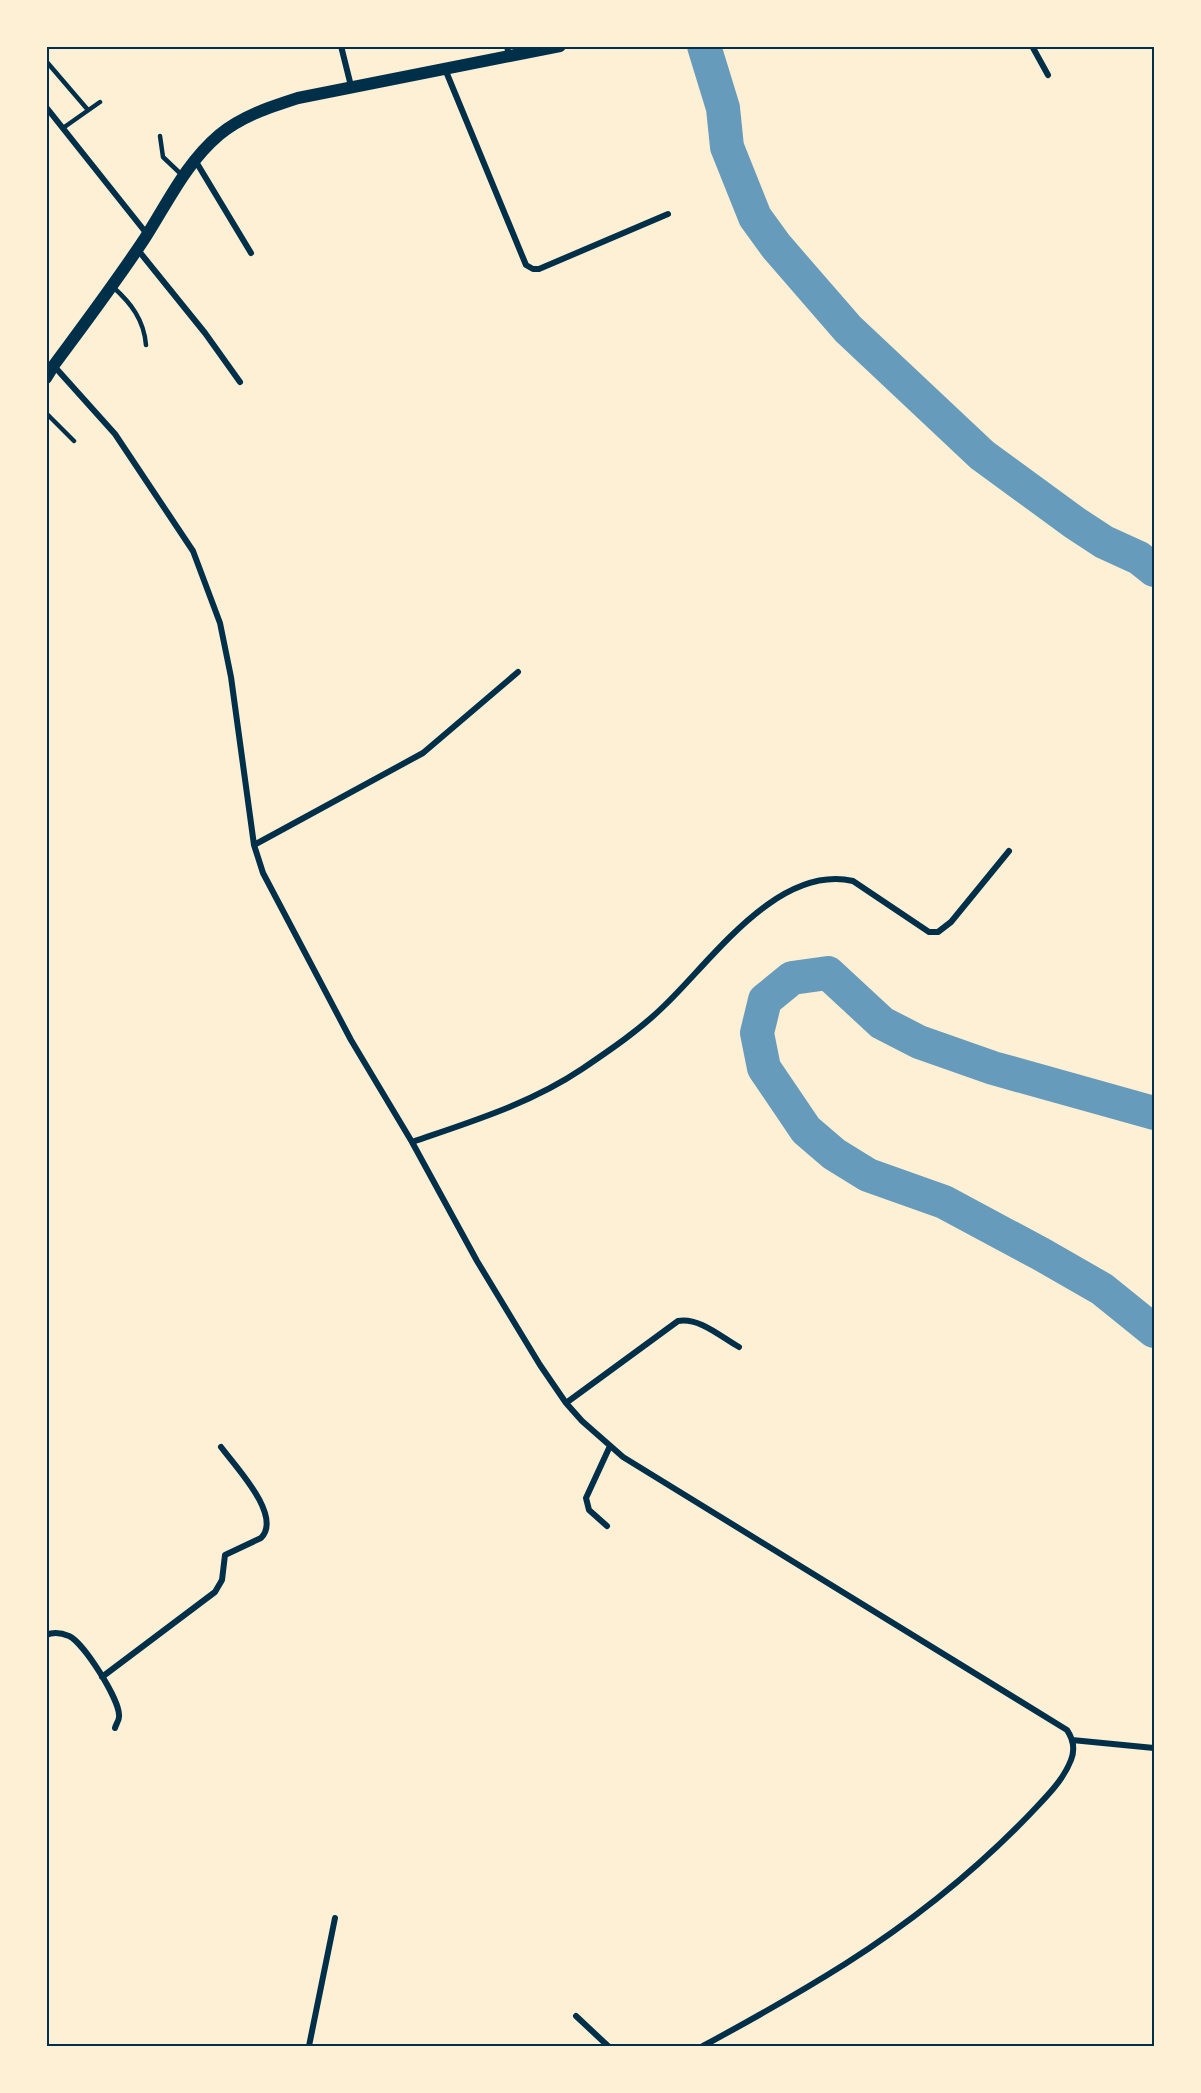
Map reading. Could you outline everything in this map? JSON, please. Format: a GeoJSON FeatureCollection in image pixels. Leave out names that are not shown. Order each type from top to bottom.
{"type":"FeatureCollection","features":[{"type":"Feature","properties":{"kind":"main road"},"geometry":{"type":"LineString","coordinates":[[46,378],[113,286],[183,176],[220,134],[238,121],[263,109],[298,98],[445,68],[508,51],[560,46]]}},
{"type":"Feature","properties":{"kind":"street"},"geometry":{"type":"LineString","coordinates":[[341,46],[351,86]]}},
{"type":"Feature","properties":{"kind":"street"},"geometry":{"type":"LineString","coordinates":[[1032,46],[1048,75]]}},
{"type":"Feature","properties":{"kind":"street"},"geometry":{"type":"LineString","coordinates":[[445,68],[529,268],[539,269],[668,214]]}},
{"type":"Feature","properties":{"kind":"street"},"geometry":{"type":"LineString","coordinates":[[46,107],[147,234]]}},
{"type":"Feature","properties":{"kind":"street"},"geometry":{"type":"LineString","coordinates":[[195,160],[251,254]]}},
{"type":"Feature","properties":{"kind":"street"},"geometry":{"type":"LineString","coordinates":[[137,249],[205,333],[240,382]]}},
{"type":"Feature","properties":{"kind":"street"},"geometry":{"type":"LineString","coordinates":[[54,365],[115,434],[193,551],[220,623],[231,677],[254,845],[263,873],[291,930],[351,1040],[412,1142],[477,1261],[540,1365],[566,1403],[623,1457],[1066,1730],[1072,1740],[1072,1757],[1068,1766],[1045,1798],[1009,1836],[908,1922],[846,1964],[703,2046]]}},
{"type":"Feature","properties":{"kind":"street"},"geometry":{"type":"LineString","coordinates":[[254,845],[423,753],[518,672]]}},
{"type":"Feature","properties":{"kind":"street"},"geometry":{"type":"LineString","coordinates":[[412,1142],[534,1097],[583,1069],[663,1007],[733,934],[776,898],[829,878],[854,880],[929,932],[939,932],[951,922],[1009,851]]}},
{"type":"Feature","properties":{"kind":"street"},"geometry":{"type":"LineString","coordinates":[[566,1403],[678,1321],[687,1319],[695,1322],[739,1347]]}},
{"type":"Feature","properties":{"kind":"street"},"geometry":{"type":"LineString","coordinates":[[607,1526],[589,1510],[586,1498],[610,1446]]}},
{"type":"Feature","properties":{"kind":"street"},"geometry":{"type":"LineString","coordinates":[[102,1677],[215,1592],[222,1580],[225,1555],[265,1534],[268,1524],[266,1512],[258,1497],[220,1447]]}},
{"type":"Feature","properties":{"kind":"street"},"geometry":{"type":"LineString","coordinates":[[46,1635],[52,1632],[70,1636],[80,1644],[116,1700],[120,1716],[115,1728]]}},
{"type":"Feature","properties":{"kind":"street"},"geometry":{"type":"LineString","coordinates":[[1072,1740],[1155,1748]]}},
{"type":"Feature","properties":{"kind":"street"},"geometry":{"type":"LineString","coordinates":[[309,2046],[335,1918]]}},
{"type":"Feature","properties":{"kind":"street"},"geometry":{"type":"LineString","coordinates":[[576,2016],[608,2046]]}},
{"type":"Feature","properties":{"kind":"lane"},"geometry":{"type":"LineString","coordinates":[[46,61],[88,110]]}},
{"type":"Feature","properties":{"kind":"lane"},"geometry":{"type":"LineString","coordinates":[[63,128],[100,102]]}},
{"type":"Feature","properties":{"kind":"lane"},"geometry":{"type":"LineString","coordinates":[[160,136],[163,157],[183,176]]}},
{"type":"Feature","properties":{"kind":"lane"},"geometry":{"type":"LineString","coordinates":[[113,286],[128,300],[140,320],[145,333],[146,345]]}},
{"type":"Feature","properties":{"kind":"lane"},"geometry":{"type":"LineString","coordinates":[[46,413],[74,441]]}},
{"type":"Feature","properties":{"kind":"waterway"},"geometry":{"type":"LineString","coordinates":[[704,46],[723,108],[727,147],[755,217],[776,246],[848,329],[982,455],[1075,523],[1104,542],[1139,558],[1154,570]]}},
{"type":"Feature","properties":{"kind":"waterway"},"geometry":{"type":"LineString","coordinates":[[1154,1113],[993,1068],[919,1042],[882,1023],[828,973],[792,978],[765,1000],[757,1033],[764,1068],[806,1130],[834,1154],[868,1175],[944,1202],[1041,1254],[1102,1289],[1154,1331]]}}]}
